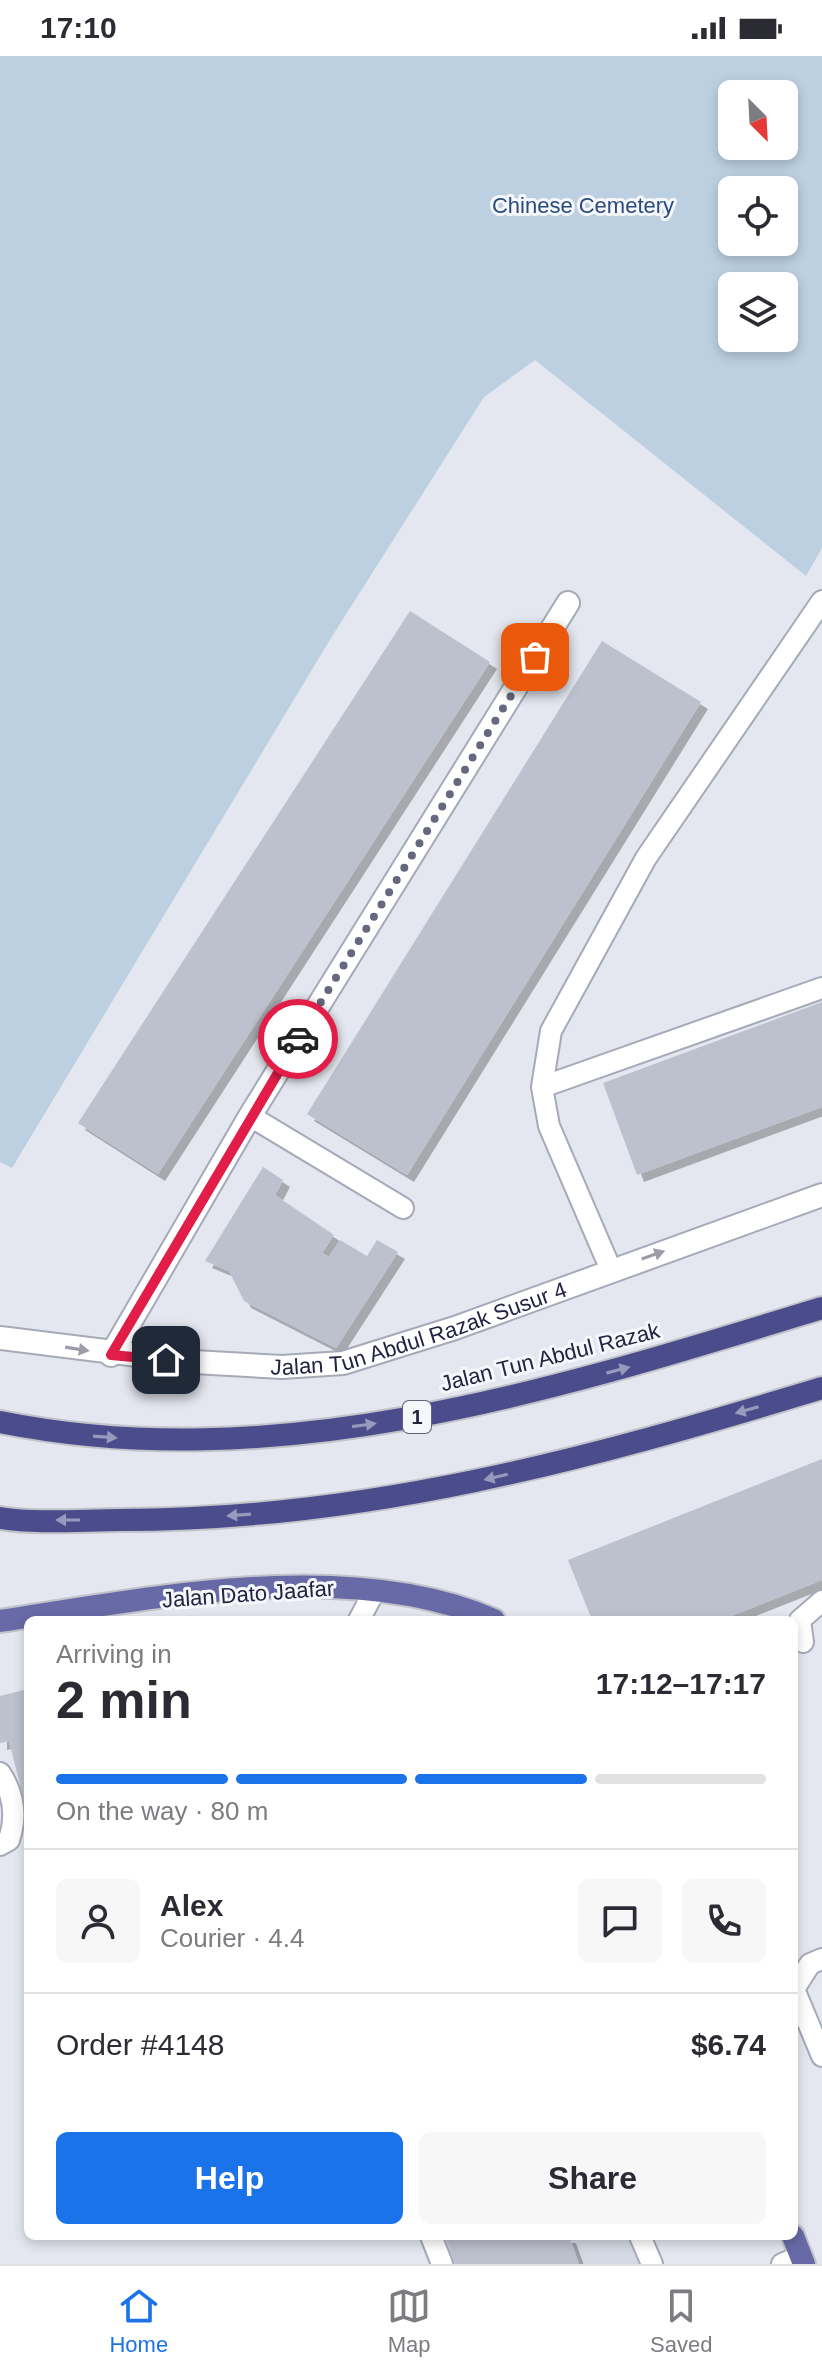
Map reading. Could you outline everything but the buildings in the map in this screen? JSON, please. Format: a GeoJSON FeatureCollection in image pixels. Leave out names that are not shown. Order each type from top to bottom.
{"type":"FeatureCollection","features":[{"type":"Feature","properties":{"kind":"highway","name":"Jalan Tun Abdul Razak"},"geometry":{"type":"LineString","coordinates":[[0,1422],[98,1436],[176,1441],[335,1429],[404,1419],[552,1387],[822,1308]]}},
{"type":"Feature","properties":{"kind":"highway"},"geometry":{"type":"LineString","coordinates":[[0,1518],[174,1520],[377,1501],[545,1465],[822,1388]]}},
{"type":"Feature","properties":{"kind":"main road","name":"Jalan Dato Jaafar"},"geometry":{"type":"LineString","coordinates":[[36,1616],[158,1599],[329,1586],[375,1590],[443,1603],[482,1616]]}},
{"type":"Feature","properties":{"kind":"main road","name":"Jalan Dato Jaafar"},"geometry":{"type":"LineString","coordinates":[[0,1621],[24,1618]]}},
{"type":"Feature","properties":{"kind":"street"},"geometry":{"type":"LineString","coordinates":[[111,1355],[250,1116],[568,603]]}},
{"type":"Feature","properties":{"kind":"street","name":"Jalan Tun Abdul Razak Susur 4"},"geometry":{"type":"LineString","coordinates":[[0,1338],[111,1355],[282,1367],[343,1363],[442,1333],[822,1195]]}},
{"type":"Feature","properties":{"kind":"lane"},"geometry":{"type":"LineString","coordinates":[[611,1270],[549,1126],[542,1087],[551,1031],[646,858],[822,601]]}},
{"type":"Feature","properties":{"kind":"lane"},"geometry":{"type":"LineString","coordinates":[[542,1087],[822,988]]}},
{"type":"Feature","properties":{"kind":"lane"},"geometry":{"type":"LineString","coordinates":[[250,1116],[403,1208]]}},
{"type":"Feature","properties":{"kind":"lane"},"geometry":{"type":"LineString","coordinates":[[361,1616],[375,1590]]}},
{"type":"Feature","properties":{"kind":"lane"},"geometry":{"type":"LineString","coordinates":[[803,1642],[800,1620],[822,1601]]}},
{"type":"Feature","properties":{"kind":"lane"},"geometry":{"type":"LineString","coordinates":[[0,1773],[12,1794],[15,1823],[9,1840],[0,1845]]}},
{"type":"Feature","properties":{"kind":"lane"},"geometry":{"type":"LineString","coordinates":[[798,1983],[810,1964],[822,1959]]}},
{"type":"Feature","properties":{"kind":"lane"},"geometry":{"type":"LineString","coordinates":[[798,1999],[822,2056]]}},
{"type":"Feature","properties":{"kind":"lane"},"geometry":{"type":"LineString","coordinates":[[433,2240],[442,2264]]}},
{"type":"Feature","properties":{"kind":"lane"},"geometry":{"type":"LineString","coordinates":[[642,2240],[652,2264]]}},
{"type":"Feature","properties":{"kind":"shaded area"},"geometry":{"type":"Polygon","coordinates":[[[442,2240],[634,2240],[643,2264],[451,2264],[442,2240]]]}},
{"type":"Feature","properties":{"kind":"green space","name":"Chinese Cemetery"},"geometry":{"type":"Polygon","coordinates":[[[0,56],[822,56],[822,548],[806,576],[535,360],[484,397],[331,638],[12,1168],[0,1162],[0,56]]]}},
{"type":"Feature","properties":{"kind":"way so far"},"geometry":{"type":"LineString","coordinates":[[298,1039],[535,657]]}},
{"type":"Feature","properties":{"kind":"route"},"geometry":{"type":"LineString","coordinates":[[166,1360],[111,1355],[298,1039]]}}]}
